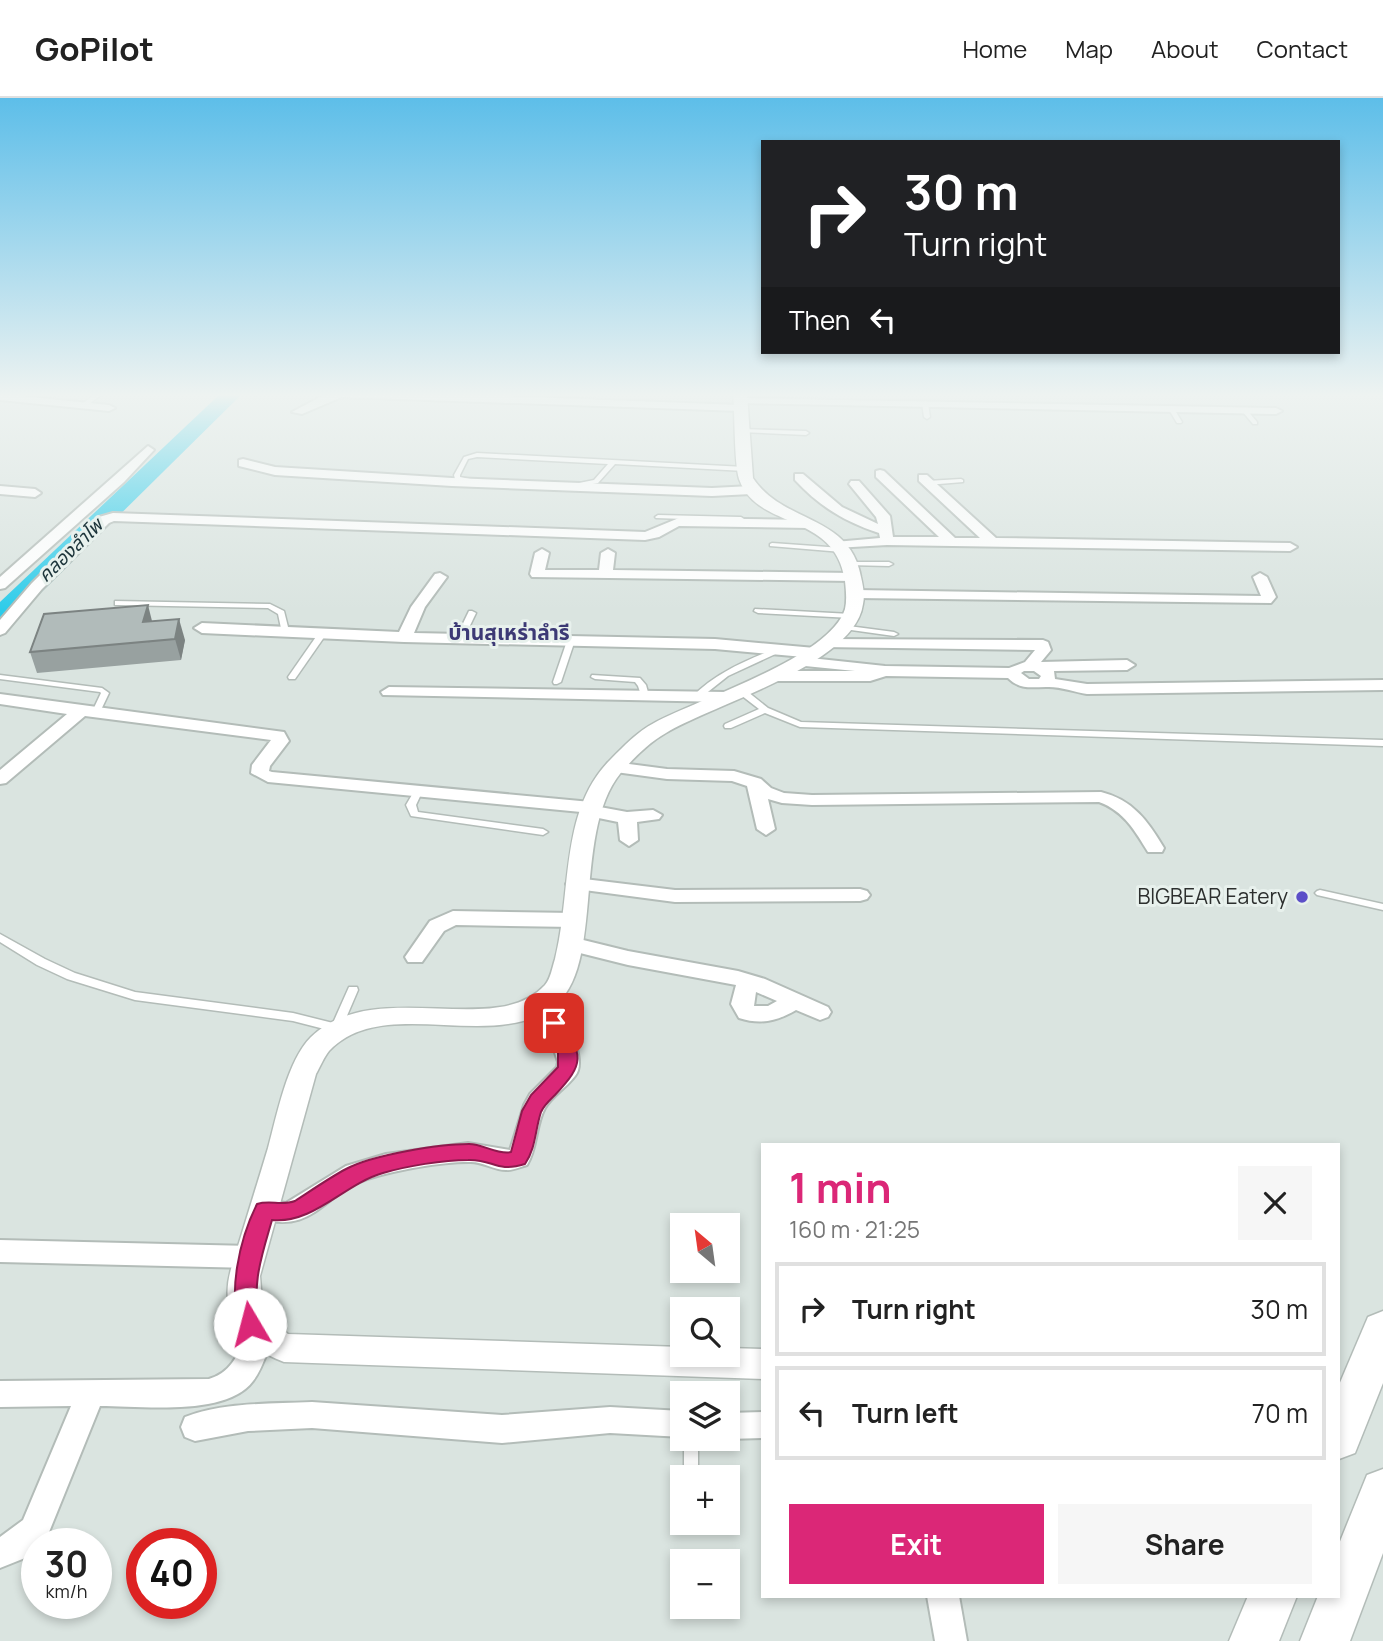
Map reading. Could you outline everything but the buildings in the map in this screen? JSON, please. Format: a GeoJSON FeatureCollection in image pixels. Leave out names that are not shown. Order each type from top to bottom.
{"type":"FeatureCollection","features":[{"type":"Feature","properties":{"kind":"main road"},"geometry":{"type":"LineString","coordinates":[[1340,1433],[1350,1382],[1383,1330]]}},
{"type":"Feature","properties":{"kind":"main road"},"geometry":{"type":"LineString","coordinates":[[1325,1641],[1383,1491]]}},
{"type":"Feature","properties":{"kind":"main road"},"geometry":{"type":"LineString","coordinates":[[1254,1641],[1272,1598]]}},
{"type":"Feature","properties":{"kind":"street"},"geometry":{"type":"LineString","coordinates":[[0,584],[133,466]]}},
{"type":"Feature","properties":{"kind":"street"},"geometry":{"type":"LineString","coordinates":[[255,466],[275,471],[452,482],[712,492],[748,479]]}},
{"type":"Feature","properties":{"kind":"street"},"geometry":{"type":"LineString","coordinates":[[746,466],[748,479],[768,504],[806,523],[848,582]]}},
{"type":"Feature","properties":{"kind":"street"},"geometry":{"type":"LineString","coordinates":[[880,474],[951,541]]}},
{"type":"Feature","properties":{"kind":"street"},"geometry":{"type":"LineString","coordinates":[[799,477],[814,494],[836,511],[886,536],[951,541],[1290,547]]}},
{"type":"Feature","properties":{"kind":"street"},"geometry":{"type":"LineString","coordinates":[[925,481],[992,541]]}},
{"type":"Feature","properties":{"kind":"street"},"geometry":{"type":"LineString","coordinates":[[814,653],[848,582],[886,536],[883,516],[855,484]]}},
{"type":"Feature","properties":{"kind":"street"},"geometry":{"type":"LineString","coordinates":[[0,490],[35,493]]}},
{"type":"Feature","properties":{"kind":"street"},"geometry":{"type":"LineString","coordinates":[[0,630],[10,610],[104,520],[113,516],[645,536],[654,536],[664,526],[679,522],[806,523]]}},
{"type":"Feature","properties":{"kind":"street"},"geometry":{"type":"LineString","coordinates":[[542,553],[537,574],[848,582],[1266,600],[1269,597],[1260,577]]}},
{"type":"Feature","properties":{"kind":"street"},"geometry":{"type":"LineString","coordinates":[[605,575],[608,553]]}},
{"type":"Feature","properties":{"kind":"street"},"geometry":{"type":"LineString","coordinates":[[404,637],[418,607],[440,577]]}},
{"type":"Feature","properties":{"kind":"street"},"geometry":{"type":"LineString","coordinates":[[202,628],[404,637],[715,644],[814,653],[885,671],[1013,673],[1018,668],[1033,666],[1127,665]]}},
{"type":"Feature","properties":{"kind":"street"},"geometry":{"type":"LineString","coordinates":[[761,1364],[284,1348],[260,1336],[250,1324],[245,1307],[245,1276],[303,1074],[319,1045],[341,1028],[387,1016],[498,1017],[523,1012],[543,1001],[560,986],[573,933],[576,884],[591,809],[614,767],[653,732],[814,653],[1043,645],[1043,650],[1033,666]]}},
{"type":"Feature","properties":{"kind":"street"},"geometry":{"type":"LineString","coordinates":[[1033,666],[1047,672],[1049,679],[1046,682]]}},
{"type":"Feature","properties":{"kind":"street"},"geometry":{"type":"LineString","coordinates":[[771,676],[870,676],[885,671]]}},
{"type":"Feature","properties":{"kind":"street"},"geometry":{"type":"LineString","coordinates":[[1013,673],[1017,679],[1026,683],[1046,682],[1068,688],[1098,690],[1383,685]]}},
{"type":"Feature","properties":{"kind":"street"},"geometry":{"type":"LineString","coordinates":[[389,692],[696,697],[732,693]]}},
{"type":"Feature","properties":{"kind":"street"},"geometry":{"type":"LineString","coordinates":[[0,699],[278,736],[280,741],[261,765],[260,773],[268,776],[591,809],[627,818],[653,815]]}},
{"type":"Feature","properties":{"kind":"street"},"geometry":{"type":"LineString","coordinates":[[0,779],[89,711]]}},
{"type":"Feature","properties":{"kind":"street"},"geometry":{"type":"LineString","coordinates":[[0,761],[19,762]]}},
{"type":"Feature","properties":{"kind":"street"},"geometry":{"type":"LineString","coordinates":[[614,767],[667,774],[722,775],[755,783],[765,792],[782,798],[813,800],[1101,797],[1126,808],[1141,822],[1156,848]]}},
{"type":"Feature","properties":{"kind":"street"},"geometry":{"type":"LineString","coordinates":[[755,783],[766,829]]}},
{"type":"Feature","properties":{"kind":"street"},"geometry":{"type":"LineString","coordinates":[[627,818],[629,840]]}},
{"type":"Feature","properties":{"kind":"street"},"geometry":{"type":"LineString","coordinates":[[576,884],[675,895],[860,895]]}},
{"type":"Feature","properties":{"kind":"street"},"geometry":{"type":"LineString","coordinates":[[415,957],[437,926],[453,918],[573,933],[668,955]]}},
{"type":"Feature","properties":{"kind":"street"},"geometry":{"type":"LineString","coordinates":[[573,933],[628,958],[748,981],[820,1012]]}},
{"type":"Feature","properties":{"kind":"street"},"geometry":{"type":"LineString","coordinates":[[748,981],[742,1004],[747,1013],[771,1014],[794,1001]]}},
{"type":"Feature","properties":{"kind":"street"},"geometry":{"type":"LineString","coordinates":[[264,1210],[287,1213],[303,1207],[355,1173],[386,1164],[468,1152],[484,1153],[505,1161],[518,1158],[522,1152],[532,1111],[538,1100],[567,1070],[569,1062],[560,1034],[543,1001]]}},
{"type":"Feature","properties":{"kind":"street"},"geometry":{"type":"LineString","coordinates":[[0,1251],[251,1257]]}},
{"type":"Feature","properties":{"kind":"street"},"geometry":{"type":"LineString","coordinates":[[0,1394],[209,1391],[224,1387],[246,1373],[260,1336]]}},
{"type":"Feature","properties":{"kind":"street"},"geometry":{"type":"LineString","coordinates":[[0,1553],[14,1547],[34,1531],[91,1393]]}},
{"type":"Feature","properties":{"kind":"street"},"geometry":{"type":"LineString","coordinates":[[195,1427],[248,1418],[312,1415],[502,1429],[610,1420],[670,1423]]}},
{"type":"Feature","properties":{"kind":"street"},"geometry":{"type":"LineString","coordinates":[[740,1425],[761,1424]]}},
{"type":"Feature","properties":{"kind":"street"},"geometry":{"type":"LineString","coordinates":[[943,1598],[951,1641]]}},
{"type":"Feature","properties":{"kind":"lane"},"geometry":{"type":"LineString","coordinates":[[462,466],[457,478],[586,485],[596,482],[610,466]]}},
{"type":"Feature","properties":{"kind":"lane"},"geometry":{"type":"LineString","coordinates":[[645,466],[748,479]]}},
{"type":"Feature","properties":{"kind":"lane"},"geometry":{"type":"LineString","coordinates":[[925,481],[961,481]]}},
{"type":"Feature","properties":{"kind":"lane"},"geometry":{"type":"LineString","coordinates":[[658,517],[806,523]]}},
{"type":"Feature","properties":{"kind":"lane"},"geometry":{"type":"LineString","coordinates":[[772,545],[848,582],[894,634]]}},
{"type":"Feature","properties":{"kind":"lane"},"geometry":{"type":"LineString","coordinates":[[758,611],[848,582],[889,564]]}},
{"type":"Feature","properties":{"kind":"lane"},"geometry":{"type":"LineString","coordinates":[[118,603],[270,606],[281,613],[285,631]]}},
{"type":"Feature","properties":{"kind":"lane"},"geometry":{"type":"LineString","coordinates":[[460,638],[472,613]]}},
{"type":"Feature","properties":{"kind":"lane"},"geometry":{"type":"LineString","coordinates":[[292,677],[323,633]]}},
{"type":"Feature","properties":{"kind":"lane"},"geometry":{"type":"LineString","coordinates":[[557,682],[570,640]]}},
{"type":"Feature","properties":{"kind":"lane"},"geometry":{"type":"LineString","coordinates":[[696,697],[715,678],[781,649]]}},
{"type":"Feature","properties":{"kind":"lane"},"geometry":{"type":"LineString","coordinates":[[0,677],[105,692],[89,711]]}},
{"type":"Feature","properties":{"kind":"lane"},"geometry":{"type":"LineString","coordinates":[[596,677],[637,680],[642,685],[645,696]]}},
{"type":"Feature","properties":{"kind":"lane"},"geometry":{"type":"LineString","coordinates":[[732,693],[765,710],[800,724],[811,725],[1383,743]]}},
{"type":"Feature","properties":{"kind":"lane"},"geometry":{"type":"LineString","coordinates":[[728,726],[765,710]]}},
{"type":"Feature","properties":{"kind":"lane"},"geometry":{"type":"LineString","coordinates":[[419,790],[411,805],[414,814],[543,832]]}},
{"type":"Feature","properties":{"kind":"lane"},"geometry":{"type":"LineString","coordinates":[[1320,893],[1383,906]]}},
{"type":"Feature","properties":{"kind":"lane"},"geometry":{"type":"LineString","coordinates":[[0,937],[41,962],[71,976],[135,996],[293,1017],[341,1028],[352,990]]}},
{"type":"Feature","properties":{"kind":"waterway","name":"คลองลำโพ"},"geometry":{"type":"LineString","coordinates":[[0,617],[157,466]]}},
{"type":"Feature","properties":{"kind":"place","name":"BIGBEAR Eatery"},"geometry":{"type":"Point","coordinates":[1302,897]}},
{"type":"Feature","properties":{"kind":"district","name":"บ้านสุเหร่าลำรี"},"geometry":{"type":"Point","coordinates":[509,633]}},
{"type":"Feature","properties":{"kind":"route"},"geometry":{"type":"LineString","coordinates":[[250,1324],[245,1307],[245,1276],[264,1210],[287,1213],[303,1207],[355,1173],[386,1164],[468,1152],[484,1153],[505,1161],[518,1158],[538,1100],[567,1070],[568,1051],[554,1023]]}}]}
